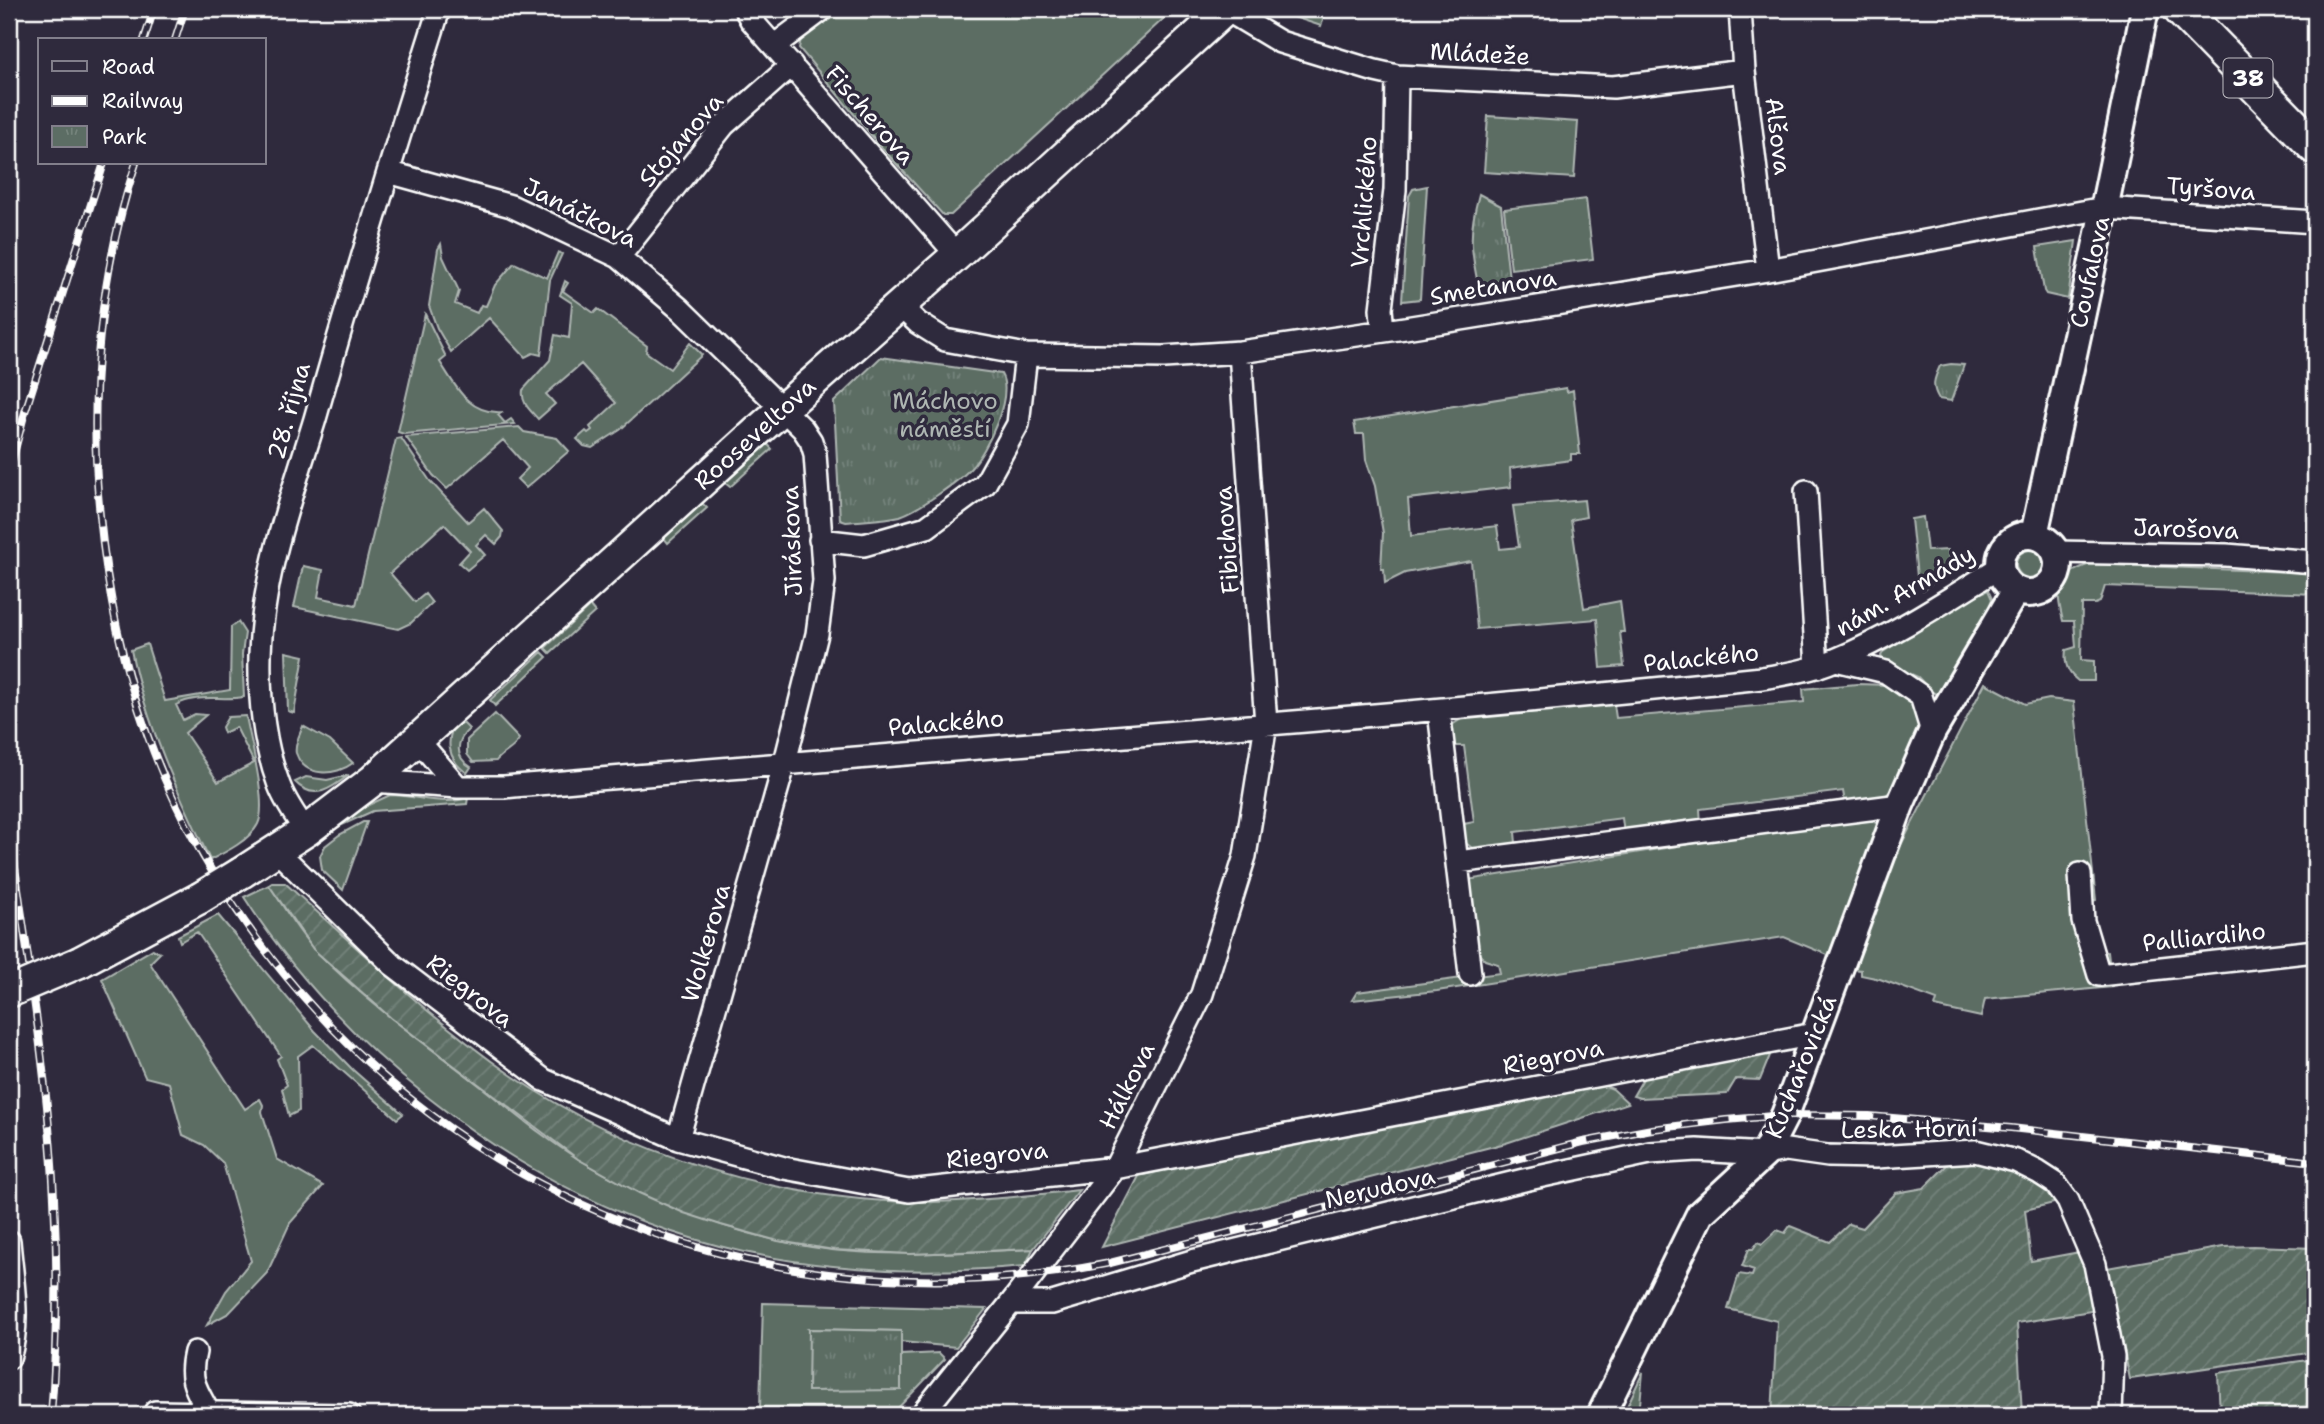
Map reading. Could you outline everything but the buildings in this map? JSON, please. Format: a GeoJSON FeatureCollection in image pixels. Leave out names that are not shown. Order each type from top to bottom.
{"type":"FeatureCollection","features":[{"type":"Feature","properties":{"kind":"main road","name":"Rooseveltova"},"geometry":{"type":"LineString","coordinates":[[9,992],[80,962],[200,898],[306,831],[372,781],[1226,9]]}},
{"type":"Feature","properties":{"kind":"main road","name":"38"},"geometry":{"type":"LineString","coordinates":[[2180,9],[2315,147]]}},
{"type":"Feature","properties":{"kind":"street","name":"28. října"},"geometry":{"type":"LineString","coordinates":[[306,831],[279,786],[268,745],[262,702],[260,655],[264,608],[277,548],[439,9]]}},
{"type":"Feature","properties":{"kind":"street","name":"Fischerova"},"geometry":{"type":"LineString","coordinates":[[745,9],[751,20],[957,255]]}},
{"type":"Feature","properties":{"kind":"street"},"geometry":{"type":"LineString","coordinates":[[775,45],[823,9]]}},
{"type":"Feature","properties":{"kind":"street","name":"Mládeže"},"geometry":{"type":"LineString","coordinates":[[1226,9],[1280,42],[1397,76],[1613,87],[1744,71]]}},
{"type":"Feature","properties":{"kind":"street","name":"Alšova"},"geometry":{"type":"LineString","coordinates":[[1740,9],[1744,71],[1769,270]]}},
{"type":"Feature","properties":{"kind":"street","name":"Coufalova"},"geometry":{"type":"LineString","coordinates":[[2034,536],[2145,9]]}},
{"type":"Feature","properties":{"kind":"street","name":"Stojanova"},"geometry":{"type":"LineString","coordinates":[[619,257],[724,125],[792,65]]}},
{"type":"Feature","properties":{"kind":"street","name":"Vrchlického"},"geometry":{"type":"LineString","coordinates":[[1383,331],[1381,309],[1395,190],[1397,76]]}},
{"type":"Feature","properties":{"kind":"street","name":"Janáčkova"},"geometry":{"type":"LineString","coordinates":[[388,172],[511,206],[619,257],[680,309],[781,410]]}},
{"type":"Feature","properties":{"kind":"street","name":"Tyršova"},"geometry":{"type":"LineString","coordinates":[[2104,208],[2315,222]]}},
{"type":"Feature","properties":{"kind":"street","name":"Smetanova"},"geometry":{"type":"LineString","coordinates":[[899,305],[918,323],[945,340],[1026,355],[1121,358],[1240,352],[1769,270],[2104,208]]}},
{"type":"Feature","properties":{"kind":"street","name":"Fibichova"},"geometry":{"type":"LineString","coordinates":[[1240,352],[1266,724]]}},
{"type":"Feature","properties":{"kind":"street"},"geometry":{"type":"LineString","coordinates":[[820,540],[864,545],[927,527],[985,484],[1018,424],[1026,355]]}},
{"type":"Feature","properties":{"kind":"street","name":"Jiráskova"},"geometry":{"type":"LineString","coordinates":[[781,410],[803,429],[815,454],[824,581],[817,634],[785,762]]}},
{"type":"Feature","properties":{"kind":"street","name":"nám. Armády"},"geometry":{"type":"LineString","coordinates":[[1807,491],[1826,664],[1912,622],[2000,567]]}},
{"type":"Feature","properties":{"kind":"street"},"geometry":{"type":"LineString","coordinates":[[2025,535],[2034,536],[2050,544],[2055,552],[2057,569],[2050,584],[2044,589],[2030,593],[2016,590],[2002,576],[2000,567],[2004,550],[2009,543],[2025,535]]}},
{"type":"Feature","properties":{"kind":"street","name":"Jarošova"},"geometry":{"type":"LineString","coordinates":[[2055,552],[2226,555],[2315,562]]}},
{"type":"Feature","properties":{"kind":"street","name":"Kuchařovická"},"geometry":{"type":"LineString","coordinates":[[1601,1415],[1700,1214],[1765,1154],[1785,1115],[1900,805],[1932,732],[2016,590]]}},
{"type":"Feature","properties":{"kind":"street","name":"Palackého"},"geometry":{"type":"LineString","coordinates":[[372,781],[503,787],[1439,711],[1762,678],[1826,664],[1886,672],[1921,696],[1932,732]]}},
{"type":"Feature","properties":{"kind":"street"},"geometry":{"type":"LineString","coordinates":[[1439,711],[1470,974]]}},
{"type":"Feature","properties":{"kind":"street","name":"Hálkova"},"geometry":{"type":"LineString","coordinates":[[921,1415],[1115,1168],[1202,994],[1245,856],[1266,724]]}},
{"type":"Feature","properties":{"kind":"street"},"geometry":{"type":"LineString","coordinates":[[417,739],[458,787]]}},
{"type":"Feature","properties":{"kind":"street","name":"Wolkerova"},"geometry":{"type":"LineString","coordinates":[[678,1139],[785,762]]}},
{"type":"Feature","properties":{"kind":"street"},"geometry":{"type":"LineString","coordinates":[[1458,862],[1900,805]]}},
{"type":"Feature","properties":{"kind":"street","name":"Riegrova"},"geometry":{"type":"LineString","coordinates":[[277,850],[393,965],[544,1080],[678,1139],[784,1168],[909,1191],[1115,1168],[1814,1034]]}},
{"type":"Feature","properties":{"kind":"street","name":"Palliardiho"},"geometry":{"type":"LineString","coordinates":[[2080,874],[2083,921],[2099,975],[2315,951]]}},
{"type":"Feature","properties":{"kind":"street","name":"Nerudova"},"geometry":{"type":"LineString","coordinates":[[1011,1303],[1052,1303],[1192,1261],[1512,1183],[1650,1153],[1698,1150],[1765,1154]]}},
{"type":"Feature","properties":{"kind":"street","name":"Leska Horní"},"geometry":{"type":"LineString","coordinates":[[1765,1154],[1786,1150],[1828,1156],[1876,1157],[1975,1151],[2016,1161],[2054,1182],[2068,1200],[2095,1264],[2113,1356],[2111,1415]]}},
{"type":"Feature","properties":{"kind":"street"},"geometry":{"type":"LineString","coordinates":[[9,1241],[14,1326],[9,1358]]}},
{"type":"Feature","properties":{"kind":"street"},"geometry":{"type":"LineString","coordinates":[[195,1352],[191,1368],[192,1382],[209,1413]]}},
{"type":"Feature","properties":{"kind":"street"},"geometry":{"type":"LineString","coordinates":[[155,1412],[349,1415]]}},
{"type":"Feature","properties":{"kind":"green space"},"geometry":{"type":"Polygon","coordinates":[[[838,9],[1174,9],[951,215],[943,215],[882,148],[799,48],[802,34],[838,9]]]}},
{"type":"Feature","properties":{"kind":"green space"},"geometry":{"type":"Polygon","coordinates":[[[1270,9],[1322,9],[1325,13],[1321,26],[1270,9]]]}},
{"type":"Feature","properties":{"kind":"green space"},"geometry":{"type":"Polygon","coordinates":[[[1488,116],[1578,122],[1574,178],[1484,172],[1488,116]]]}},
{"type":"Feature","properties":{"kind":"green space"},"geometry":{"type":"Polygon","coordinates":[[[1427,186],[1420,299],[1402,301],[1409,196],[1413,189],[1427,186]]]}},
{"type":"Feature","properties":{"kind":"green space"},"geometry":{"type":"Polygon","coordinates":[[[1479,194],[1501,206],[1509,279],[1478,284],[1472,239],[1479,194]]]}},
{"type":"Feature","properties":{"kind":"green space"},"geometry":{"type":"Polygon","coordinates":[[[1586,199],[1593,259],[1511,269],[1504,209],[1586,199]]]}},
{"type":"Feature","properties":{"kind":"green space"},"geometry":{"type":"Polygon","coordinates":[[[2076,241],[2068,299],[2046,294],[2037,247],[2076,241]]]}},
{"type":"Feature","properties":{"kind":"green space"},"geometry":{"type":"Polygon","coordinates":[[[441,244],[443,257],[459,291],[455,304],[477,313],[481,305],[486,306],[495,285],[514,263],[547,278],[558,252],[562,254],[550,280],[541,355],[533,353],[525,357],[489,318],[451,352],[437,328],[429,306],[441,244]]]}},
{"type":"Feature","properties":{"kind":"green space"},"geometry":{"type":"Polygon","coordinates":[[[565,281],[568,283],[563,291],[594,313],[598,309],[647,346],[646,352],[670,369],[690,343],[702,355],[620,430],[592,448],[584,446],[577,439],[586,431],[588,433],[592,430],[590,427],[616,403],[581,364],[546,394],[555,404],[538,419],[523,399],[523,390],[550,360],[555,335],[569,338],[572,303],[560,295],[565,281]]]}},
{"type":"Feature","properties":{"kind":"green space"},"geometry":{"type":"Polygon","coordinates":[[[425,314],[446,357],[440,362],[458,390],[472,404],[491,412],[503,412],[498,415],[505,423],[511,419],[515,424],[404,434],[398,432],[425,314]]]}},
{"type":"Feature","properties":{"kind":"green space","name":"Máchovo náměstí"},"geometry":{"type":"Polygon","coordinates":[[[881,357],[1001,374],[1004,396],[997,423],[984,449],[971,468],[948,488],[900,516],[846,522],[840,520],[834,402],[881,357]]]}},
{"type":"Feature","properties":{"kind":"green space"},"geometry":{"type":"Polygon","coordinates":[[[1964,365],[1951,401],[1939,399],[1934,386],[1936,375],[1940,366],[1964,365]]]}},
{"type":"Feature","properties":{"kind":"green space"},"geometry":{"type":"Polygon","coordinates":[[[1566,388],[1567,392],[1573,390],[1580,454],[1571,454],[1571,460],[1510,468],[1511,487],[1408,499],[1411,536],[1497,526],[1500,549],[1519,547],[1513,506],[1584,500],[1586,517],[1571,520],[1584,608],[1620,601],[1624,666],[1601,668],[1597,619],[1477,629],[1471,561],[1405,573],[1385,583],[1384,569],[1381,569],[1383,533],[1375,486],[1366,460],[1364,434],[1356,434],[1354,422],[1566,388]]]}},
{"type":"Feature","properties":{"kind":"green space"},"geometry":{"type":"Polygon","coordinates":[[[519,427],[524,432],[557,438],[569,451],[526,488],[517,479],[528,468],[503,440],[447,489],[433,475],[406,437],[519,427]]]}},
{"type":"Feature","properties":{"kind":"green space"},"geometry":{"type":"Polygon","coordinates":[[[401,438],[430,481],[468,522],[484,508],[503,531],[502,537],[496,544],[486,535],[476,545],[485,555],[467,570],[459,563],[470,551],[444,524],[390,573],[415,602],[425,594],[432,603],[411,623],[398,629],[294,607],[303,566],[323,570],[318,597],[356,605],[396,439],[401,438]]]}},
{"type":"Feature","properties":{"kind":"green space"},"geometry":{"type":"Polygon","coordinates":[[[764,440],[772,449],[730,487],[725,483],[745,464],[742,459],[764,440]]]}},
{"type":"Feature","properties":{"kind":"green space"},"geometry":{"type":"Polygon","coordinates":[[[702,503],[707,508],[668,543],[664,538],[702,503]]]}},
{"type":"Feature","properties":{"kind":"green space"},"geometry":{"type":"Polygon","coordinates":[[[1923,517],[1927,551],[1948,550],[1950,570],[1923,590],[1918,586],[1911,519],[1923,517]]]}},
{"type":"Feature","properties":{"kind":"green space"},"geometry":{"type":"Polygon","coordinates":[[[2030,550],[2040,554],[2044,564],[2040,574],[2030,578],[2020,574],[2016,564],[2020,554],[2030,550]]]}},
{"type":"Feature","properties":{"kind":"green space"},"geometry":{"type":"Polygon","coordinates":[[[2090,564],[2315,573],[2315,594],[2105,586],[2100,602],[2082,604],[2081,660],[2094,661],[2094,681],[2078,681],[2069,671],[2065,659],[2066,650],[2076,647],[2074,621],[2063,621],[2059,592],[2060,585],[2070,573],[2090,564]]]}},
{"type":"Feature","properties":{"kind":"green space"},"geometry":{"type":"Polygon","coordinates":[[[1988,590],[1992,599],[1988,609],[1938,695],[1918,677],[1884,662],[1881,656],[1883,652],[1961,602],[1988,590]]]}},
{"type":"Feature","properties":{"kind":"green space"},"geometry":{"type":"Polygon","coordinates":[[[590,606],[595,612],[550,653],[545,648],[590,606]]]}},
{"type":"Feature","properties":{"kind":"green space"},"geometry":{"type":"Polygon","coordinates":[[[238,622],[245,633],[242,654],[244,697],[192,699],[176,705],[183,720],[195,714],[206,715],[185,733],[218,782],[254,763],[236,727],[224,733],[222,727],[228,717],[246,716],[260,787],[261,815],[249,835],[210,860],[154,731],[131,650],[147,644],[165,701],[230,690],[231,627],[238,622]]]}},
{"type":"Feature","properties":{"kind":"green space"},"geometry":{"type":"Polygon","coordinates":[[[286,652],[304,656],[294,713],[288,711],[286,652]]]}},
{"type":"Feature","properties":{"kind":"green space"},"geometry":{"type":"Polygon","coordinates":[[[542,652],[547,657],[495,706],[490,700],[542,652]]]}},
{"type":"Feature","properties":{"kind":"green space"},"geometry":{"type":"Polygon","coordinates":[[[1985,683],[2025,704],[2049,699],[2074,702],[2096,900],[2089,902],[2095,953],[2108,952],[2112,987],[1985,999],[1981,1017],[1935,1007],[1937,1000],[1880,979],[1861,975],[1861,970],[1852,969],[1889,868],[1985,683]]]}},
{"type":"Feature","properties":{"kind":"green space"},"geometry":{"type":"Polygon","coordinates":[[[1857,684],[1893,686],[1900,689],[1906,693],[1923,725],[1898,785],[1880,800],[1845,803],[1843,791],[1700,809],[1701,824],[1624,834],[1622,818],[1515,832],[1516,843],[1512,847],[1476,851],[1462,840],[1459,828],[1474,822],[1464,746],[1452,746],[1449,730],[1466,716],[1614,704],[1616,718],[1804,702],[1803,689],[1857,684]]]}},
{"type":"Feature","properties":{"kind":"green space"},"geometry":{"type":"Polygon","coordinates":[[[495,714],[519,739],[496,761],[473,762],[467,754],[467,740],[495,714]]]}},
{"type":"Feature","properties":{"kind":"green space"},"geometry":{"type":"Polygon","coordinates":[[[458,718],[469,729],[459,744],[459,754],[471,767],[467,773],[451,755],[451,733],[458,718]]]}},
{"type":"Feature","properties":{"kind":"green space"},"geometry":{"type":"Polygon","coordinates":[[[303,726],[330,741],[353,763],[330,772],[313,771],[306,767],[296,753],[303,726]]]}},
{"type":"Feature","properties":{"kind":"green space"},"geometry":{"type":"Polygon","coordinates":[[[349,775],[329,788],[316,792],[302,788],[295,782],[306,777],[327,780],[349,775]]]}},
{"type":"Feature","properties":{"kind":"green space"},"geometry":{"type":"Polygon","coordinates":[[[390,795],[438,801],[468,798],[467,804],[373,811],[333,829],[364,807],[390,795]]]}},
{"type":"Feature","properties":{"kind":"green space"},"geometry":{"type":"Polygon","coordinates":[[[1863,816],[1878,824],[1880,837],[1835,958],[1784,937],[1437,991],[1352,1000],[1357,992],[1500,973],[1498,964],[1485,960],[1477,952],[1467,880],[1863,816]]]}},
{"type":"Feature","properties":{"kind":"green space"},"geometry":{"type":"Polygon","coordinates":[[[367,822],[343,890],[322,870],[320,856],[325,846],[367,822]]]}},
{"type":"Feature","properties":{"kind":"green space"},"geometry":{"type":"Polygon","coordinates":[[[285,883],[423,1007],[511,1075],[556,1103],[654,1150],[759,1182],[866,1200],[960,1201],[1079,1190],[1033,1249],[910,1254],[834,1250],[778,1241],[684,1213],[639,1193],[578,1159],[391,1018],[313,949],[269,885],[285,883]]]}},
{"type":"Feature","properties":{"kind":"green space"},"geometry":{"type":"Polygon","coordinates":[[[269,885],[308,943],[369,1000],[551,1141],[610,1177],[670,1206],[766,1238],[832,1250],[882,1253],[1033,1249],[1025,1266],[935,1271],[890,1270],[800,1262],[756,1254],[669,1231],[606,1206],[545,1176],[486,1140],[430,1098],[376,1053],[327,1004],[283,952],[244,897],[269,885]]]}},
{"type":"Feature","properties":{"kind":"green space"},"geometry":{"type":"Polygon","coordinates":[[[218,915],[315,1031],[353,1070],[403,1114],[397,1119],[313,1045],[298,1056],[299,1111],[289,1116],[282,1089],[287,1085],[277,1059],[281,1056],[197,932],[180,942],[178,936],[218,915]]]}},
{"type":"Feature","properties":{"kind":"green space"},"geometry":{"type":"Polygon","coordinates":[[[153,949],[160,953],[150,963],[245,1109],[260,1099],[277,1159],[323,1186],[290,1223],[267,1273],[229,1313],[207,1325],[226,1291],[251,1261],[223,1163],[204,1145],[183,1135],[169,1083],[145,1077],[102,979],[153,949]]]}},
{"type":"Feature","properties":{"kind":"green space"},"geometry":{"type":"Polygon","coordinates":[[[1773,1048],[1760,1080],[1736,1079],[1727,1094],[1640,1098],[1633,1096],[1647,1072],[1773,1048]]]}},
{"type":"Feature","properties":{"kind":"green space"},"geometry":{"type":"Polygon","coordinates":[[[1595,1082],[1613,1089],[1628,1103],[1506,1143],[1102,1247],[1139,1176],[1236,1153],[1595,1082]]]}},
{"type":"Feature","properties":{"kind":"green space"},"geometry":{"type":"Polygon","coordinates":[[[1952,1160],[2018,1162],[2066,1200],[2025,1210],[2031,1261],[2080,1252],[2097,1310],[2017,1323],[2022,1415],[1772,1415],[1777,1321],[1728,1309],[1739,1274],[1752,1276],[1754,1270],[1742,1266],[1749,1249],[1753,1249],[1758,1242],[1762,1244],[1777,1230],[1785,1233],[1790,1226],[1830,1242],[1849,1224],[1863,1228],[1896,1193],[1924,1188],[1952,1160]]]}},
{"type":"Feature","properties":{"kind":"green space"},"geometry":{"type":"Polygon","coordinates":[[[2223,1247],[2315,1248],[2315,1352],[2130,1379],[2107,1268],[2223,1247]]]}},
{"type":"Feature","properties":{"kind":"green space"},"geometry":{"type":"Polygon","coordinates":[[[763,1303],[986,1309],[956,1347],[901,1342],[901,1331],[809,1329],[901,1389],[901,1355],[939,1353],[945,1359],[897,1409],[760,1408],[763,1303]]]}},
{"type":"Feature","properties":{"kind":"green space"},"geometry":{"type":"Polygon","coordinates":[[[809,1329],[901,1331],[901,1390],[808,1391],[809,1329]]]}},
{"type":"Feature","properties":{"kind":"green space"},"geometry":{"type":"Polygon","coordinates":[[[2315,1359],[2315,1415],[2220,1415],[2218,1373],[2315,1359]]]}},
{"type":"Feature","properties":{"kind":"green space"},"geometry":{"type":"Polygon","coordinates":[[[1643,1372],[1639,1415],[1623,1415],[1643,1372]]]}},
{"type":"Feature","properties":{"kind":"railway"},"geometry":{"type":"LineString","coordinates":[[145,38],[154,9]]}},
{"type":"Feature","properties":{"kind":"railway"},"geometry":{"type":"LineString","coordinates":[[176,38],[185,9]]}},
{"type":"Feature","properties":{"kind":"railway"},"geometry":{"type":"LineString","coordinates":[[9,472],[25,412],[104,164]]}},
{"type":"Feature","properties":{"kind":"railway"},"geometry":{"type":"LineString","coordinates":[[136,164],[123,206],[105,293],[96,382],[95,427],[100,516],[111,599],[130,681],[161,769],[176,804],[212,871],[254,935],[301,994],[382,1075],[471,1143],[567,1197],[669,1238],[775,1266],[885,1279],[997,1278],[1110,1263],[1583,1142],[1652,1129],[1726,1120],[1785,1115],[1869,1116],[2011,1128],[2315,1162]]}},
{"type":"Feature","properties":{"kind":"railway"},"geometry":{"type":"LineString","coordinates":[[9,825],[36,1011],[51,1151],[56,1280],[51,1415]]}}]}
